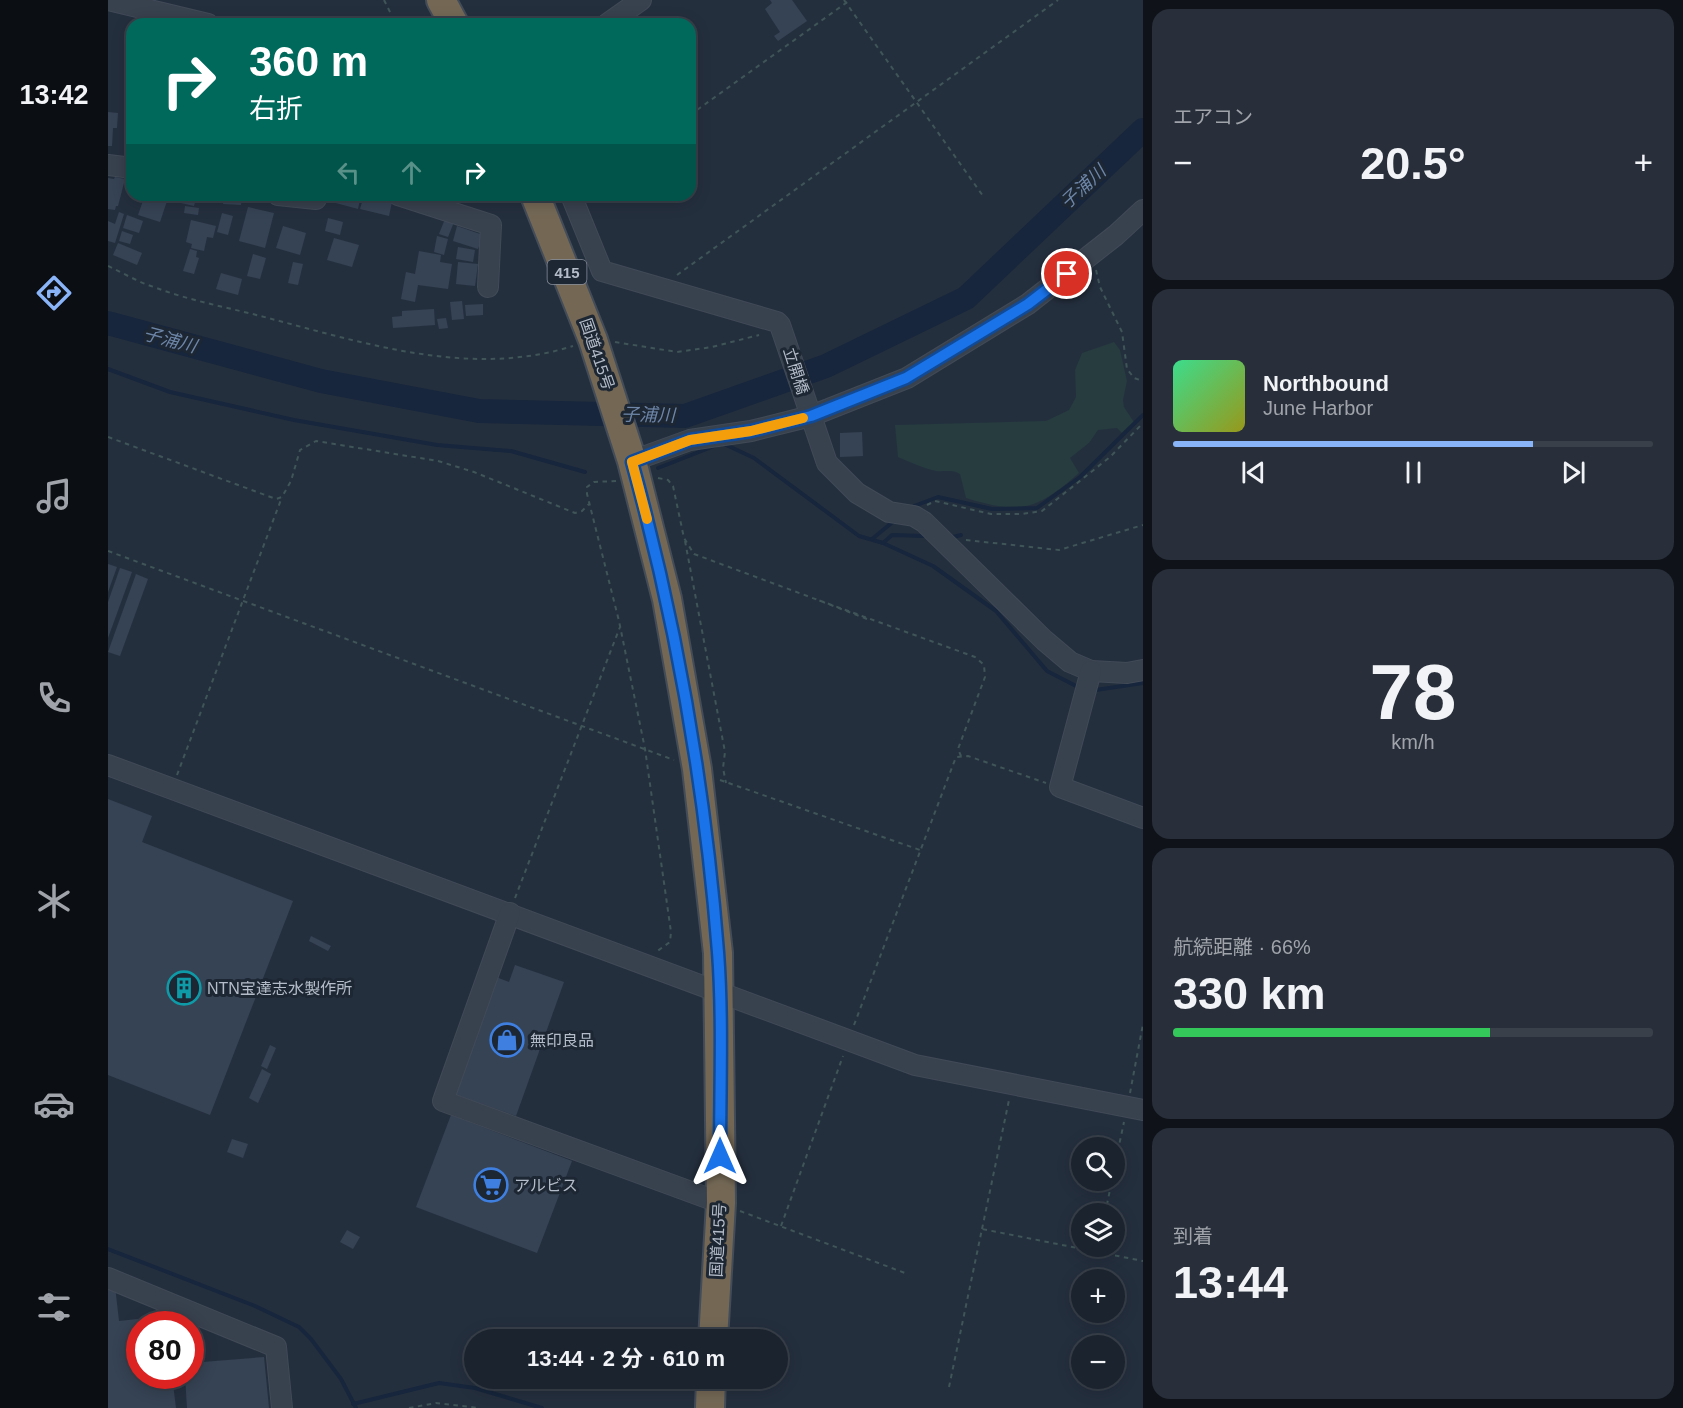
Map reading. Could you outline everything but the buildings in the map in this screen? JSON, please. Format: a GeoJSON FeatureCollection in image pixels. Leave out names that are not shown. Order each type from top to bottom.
{"type":"FeatureCollection","features":[{"type":"Feature","properties":{"kind":"highway"},"geometry":{"type":"LineString","coordinates":[[441,0],[451,18]]}},
{"type":"Feature","properties":{"kind":"highway","name":"国道415号"},"geometry":{"type":"LineString","coordinates":[[537,201],[595,345],[667,599],[698,769],[718,953],[721,1203],[714,1329]]}},
{"type":"Feature","properties":{"kind":"highway"},"geometry":{"type":"LineString","coordinates":[[710,1408],[711,1389]]}},
{"type":"Feature","properties":{"kind":"street"},"geometry":{"type":"LineString","coordinates":[[108,0],[166,18]]}},
{"type":"Feature","properties":{"kind":"street"},"geometry":{"type":"LineString","coordinates":[[616,18],[641,0]]}},
{"type":"Feature","properties":{"kind":"street"},"geometry":{"type":"LineString","coordinates":[[108,165],[126,167]]}},
{"type":"Feature","properties":{"kind":"street"},"geometry":{"type":"LineString","coordinates":[[417,201],[491,225],[488,287]]}},
{"type":"Feature","properties":{"kind":"street"},"geometry":{"type":"LineString","coordinates":[[573,201],[602,271],[660,287],[778,327]]}},
{"type":"Feature","properties":{"kind":"street"},"geometry":{"type":"LineString","coordinates":[[628,463],[690,440],[751,431],[810,413],[906,378],[1028,304],[1091,255],[1143,210]]}},
{"type":"Feature","properties":{"kind":"street","name":"立開橋"},"geometry":{"type":"LineString","coordinates":[[778,327],[827,463],[857,494],[890,512],[914,516]]}},
{"type":"Feature","properties":{"kind":"street"},"geometry":{"type":"LineString","coordinates":[[914,516],[924,522],[951,547],[1044,640],[1070,662],[1091,670],[1127,673],[1143,670]]}},
{"type":"Feature","properties":{"kind":"street"},"geometry":{"type":"LineString","coordinates":[[1091,670],[1060,788],[1143,818]]}},
{"type":"Feature","properties":{"kind":"street"},"geometry":{"type":"LineString","coordinates":[[108,765],[719,990],[915,1065],[1135,1109]]}},
{"type":"Feature","properties":{"kind":"street"},"geometry":{"type":"LineString","coordinates":[[510,913],[443,1101],[721,1203]]}},
{"type":"Feature","properties":{"kind":"street"},"geometry":{"type":"LineString","coordinates":[[108,1278],[276,1347],[282,1408]]}},
{"type":"Feature","properties":{"kind":"path"},"geometry":{"type":"LineString","coordinates":[[384,0],[393,18]]}},
{"type":"Feature","properties":{"kind":"path"},"geometry":{"type":"LineString","coordinates":[[696,111],[850,0]]}},
{"type":"Feature","properties":{"kind":"path"},"geometry":{"type":"LineString","coordinates":[[660,287],[1058,0]]}},
{"type":"Feature","properties":{"kind":"path"},"geometry":{"type":"LineString","coordinates":[[845,2],[983,196]]}},
{"type":"Feature","properties":{"kind":"path"},"geometry":{"type":"LineString","coordinates":[[1091,255],[1100,287],[1122,332],[1127,369],[1134,378],[1143,381]]}},
{"type":"Feature","properties":{"kind":"path"},"geometry":{"type":"LineString","coordinates":[[108,266],[154,287],[294,325],[423,356],[490,359],[519,357],[611,341],[677,352],[762,334],[778,327]]}},
{"type":"Feature","properties":{"kind":"path"},"geometry":{"type":"LineString","coordinates":[[914,516],[918,509],[934,501],[991,514],[1023,514],[1042,511],[1110,457],[1143,423]]}},
{"type":"Feature","properties":{"kind":"path"},"geometry":{"type":"LineString","coordinates":[[108,437],[276,499],[282,497]]}},
{"type":"Feature","properties":{"kind":"path"},"geometry":{"type":"LineString","coordinates":[[172,789],[282,497],[291,481],[300,450],[316,441],[438,461],[474,472],[575,513],[582,511],[589,504]]}},
{"type":"Feature","properties":{"kind":"path"},"geometry":{"type":"LineString","coordinates":[[628,463],[587,487],[589,504],[620,621],[645,749],[671,932],[670,942],[656,952],[651,965]]}},
{"type":"Feature","properties":{"kind":"path"},"geometry":{"type":"LineString","coordinates":[[655,478],[668,480],[673,486],[686,541],[725,752],[723,768],[726,783],[920,850]]}},
{"type":"Feature","properties":{"kind":"path"},"geometry":{"type":"LineString","coordinates":[[951,547],[960,539],[1059,550],[1143,525]]}},
{"type":"Feature","properties":{"kind":"path"},"geometry":{"type":"LineString","coordinates":[[686,541],[694,554],[975,657],[984,665],[985,676],[958,748],[961,756]]}},
{"type":"Feature","properties":{"kind":"path"},"geometry":{"type":"LineString","coordinates":[[108,551],[698,769]]}},
{"type":"Feature","properties":{"kind":"path"},"geometry":{"type":"LineString","coordinates":[[818,600],[867,619]]}},
{"type":"Feature","properties":{"kind":"path"},"geometry":{"type":"LineString","coordinates":[[510,913],[612,646],[620,632],[620,621]]}},
{"type":"Feature","properties":{"kind":"path"},"geometry":{"type":"LineString","coordinates":[[782,1226],[849,1039],[956,757],[968,756],[1060,788]]}},
{"type":"Feature","properties":{"kind":"path"},"geometry":{"type":"LineString","coordinates":[[1125,1138],[1135,1109],[1143,1024]]}},
{"type":"Feature","properties":{"kind":"path"},"geometry":{"type":"LineString","coordinates":[[949,1387],[1012,1085]]}},
{"type":"Feature","properties":{"kind":"path"},"geometry":{"type":"LineString","coordinates":[[721,1203],[905,1274]]}},
{"type":"Feature","properties":{"kind":"path"},"geometry":{"type":"LineString","coordinates":[[982,1229],[1071,1247]]}},
{"type":"Feature","properties":{"kind":"path"},"geometry":{"type":"LineString","coordinates":[[1123,1257],[1143,1261]]}},
{"type":"Feature","properties":{"kind":"path"},"geometry":{"type":"LineString","coordinates":[[409,1408],[436,1403],[478,1408]]}},
{"type":"Feature","properties":{"kind":"green space"},"geometry":{"type":"Polygon","coordinates":[[[1114,342],[1120,350],[1127,381],[1124,407],[1134,422],[1122,433],[1117,428],[1098,430],[1089,443],[1070,458],[1079,473],[1039,502],[1015,507],[966,498],[960,474],[957,472],[931,470],[898,457],[895,425],[1046,421],[1069,410],[1076,397],[1075,370],[1082,353],[1114,342]]]}},
{"type":"Feature","properties":{"kind":"waterway","name":"子浦川"},"geometry":{"type":"LineString","coordinates":[[108,323],[321,381],[479,411],[685,416],[826,366],[966,298],[1143,130]]}},
{"type":"Feature","properties":{"kind":"waterway"},"geometry":{"type":"LineString","coordinates":[[108,369],[170,392],[294,420],[437,445],[511,451],[585,472]]}},
{"type":"Feature","properties":{"kind":"waterway"},"geometry":{"type":"LineString","coordinates":[[914,506],[938,497],[992,509],[1037,508],[1080,477],[1143,415]]}},
{"type":"Feature","properties":{"kind":"waterway"},"geometry":{"type":"LineString","coordinates":[[658,468],[722,443],[754,458],[859,536],[883,543],[933,566],[996,611],[1047,671],[1076,686]]}},
{"type":"Feature","properties":{"kind":"waterway"},"geometry":{"type":"LineString","coordinates":[[872,539],[894,521]]}},
{"type":"Feature","properties":{"kind":"waterway"},"geometry":{"type":"LineString","coordinates":[[883,543],[892,535],[924,536]]}},
{"type":"Feature","properties":{"kind":"waterway"},"geometry":{"type":"LineString","coordinates":[[949,538],[961,535]]}},
{"type":"Feature","properties":{"kind":"waterway"},"geometry":{"type":"LineString","coordinates":[[1096,690],[1143,683]]}},
{"type":"Feature","properties":{"kind":"waterway"},"geometry":{"type":"LineString","coordinates":[[108,1249],[255,1306],[299,1327],[341,1379],[356,1408]]}},
{"type":"Feature","properties":{"kind":"waterway"},"geometry":{"type":"LineString","coordinates":[[353,1404],[439,1383],[475,1388],[542,1408]]}},
{"type":"Feature","properties":{"kind":"slow traffic"},"geometry":{"type":"LineString","coordinates":[[647,519],[632,462],[690,440],[751,431],[803,418]]}},
{"type":"Feature","properties":{"kind":"place","name":"NTN宝達志水製作所"},"geometry":{"type":"Point","coordinates":[184,988]}},
{"type":"Feature","properties":{"kind":"place","name":"無印良品"},"geometry":{"type":"Point","coordinates":[507,1040]}},
{"type":"Feature","properties":{"kind":"place","name":"アルビス"},"geometry":{"type":"Point","coordinates":[491,1185]}},
{"type":"Feature","properties":{"kind":"route"},"geometry":{"type":"LineString","coordinates":[[720,1156],[718,953],[698,769],[667,599],[632,462],[690,440],[751,431],[811,416],[906,378],[1028,304],[1067,274]]}}]}
